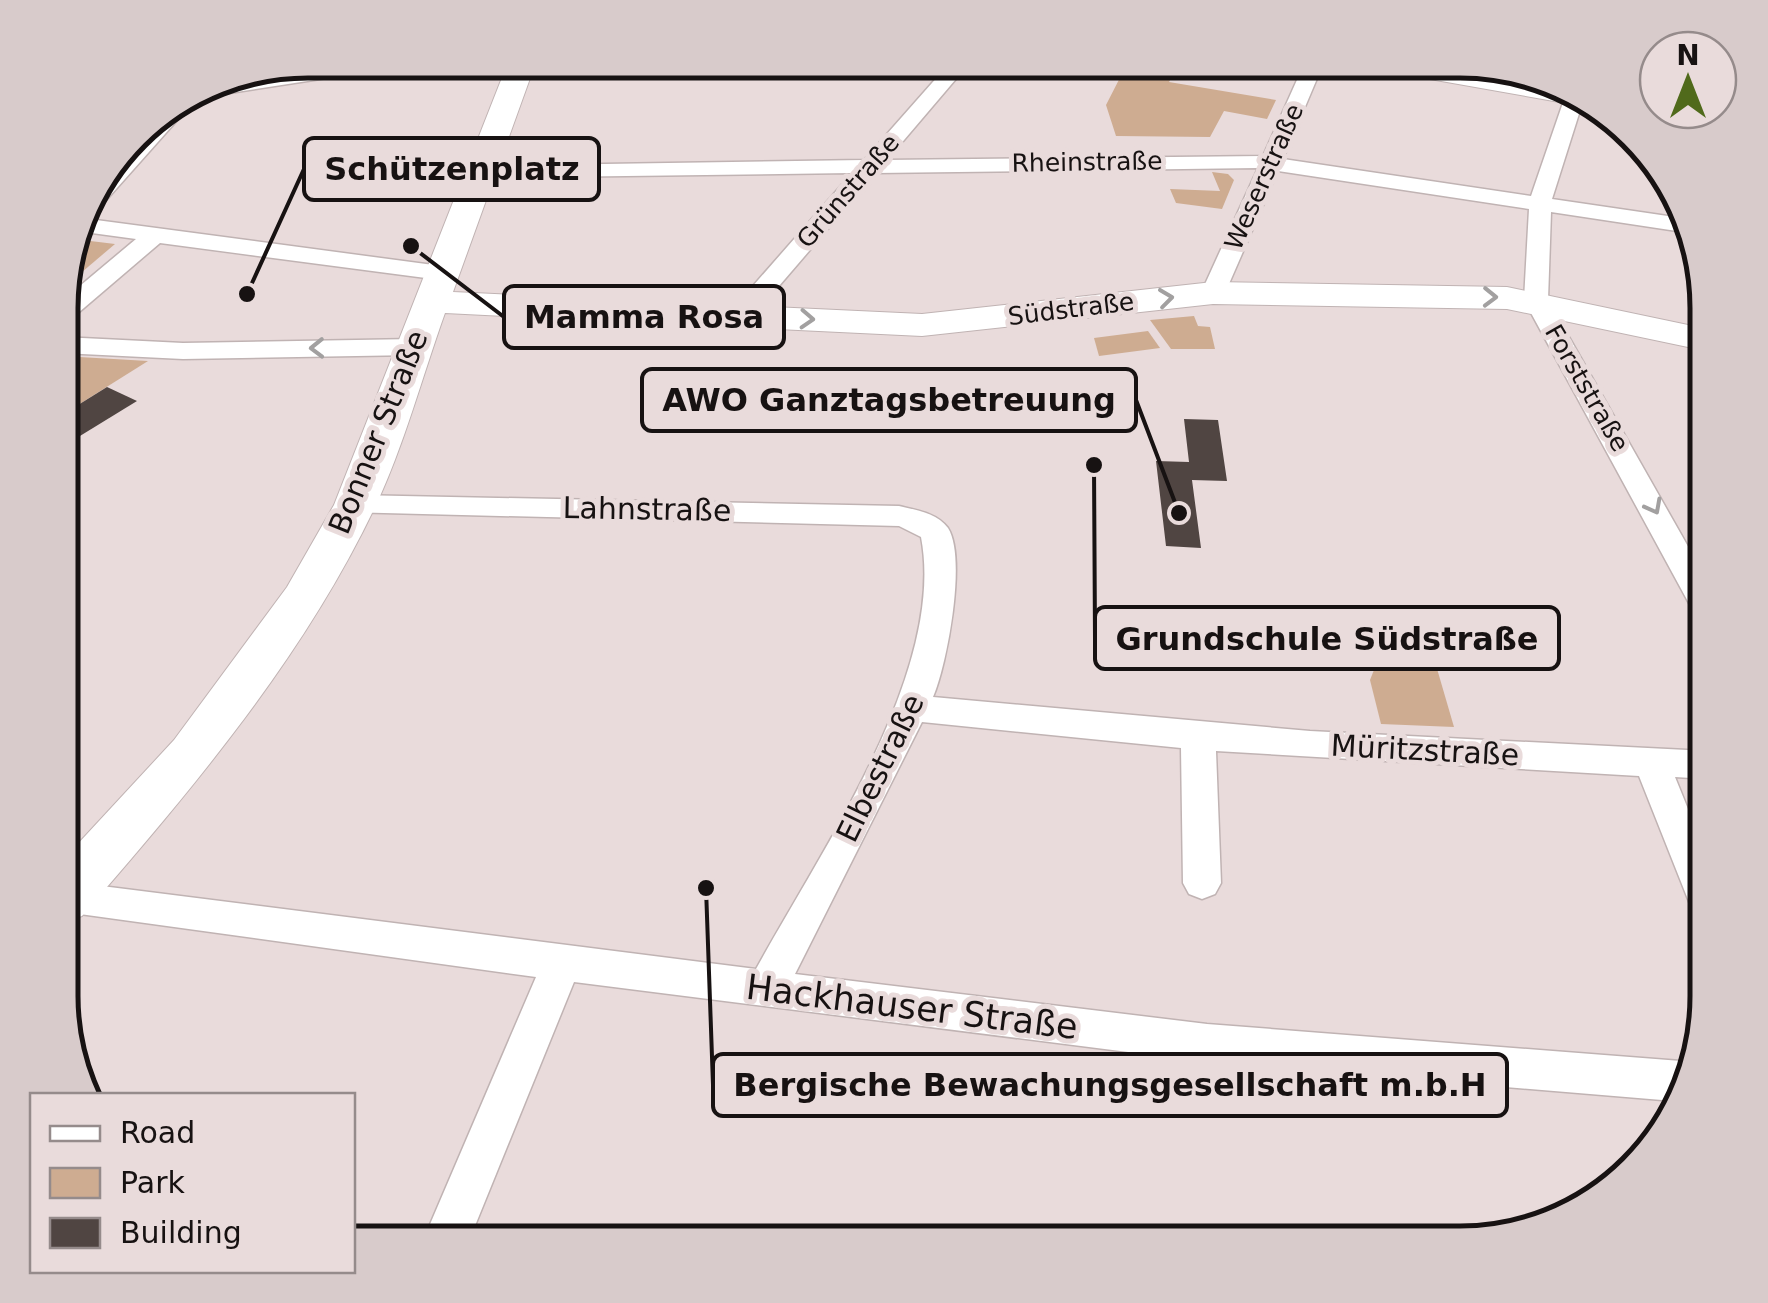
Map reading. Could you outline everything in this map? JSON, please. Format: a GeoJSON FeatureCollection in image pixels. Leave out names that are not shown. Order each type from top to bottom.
{"type":"FeatureCollection","features":[{"type":"Feature","properties":{"kind":"main road","name":"Bonner Straße"},"geometry":{"type":"LineString","coordinates":[[78,882],[192,754],[296,611],[355,505],[516,78]]}},
{"type":"Feature","properties":{"kind":"main road"},"geometry":{"type":"LineString","coordinates":[[1472,78],[1527,88]]}},
{"type":"Feature","properties":{"kind":"main road","name":"Südstraße"},"geometry":{"type":"LineString","coordinates":[[436,287],[740,316],[941,325],[1213,292],[1536,300],[1690,336]]}},
{"type":"Feature","properties":{"kind":"street","name":"Grünstraße"},"geometry":{"type":"LineString","coordinates":[[740,316],[946,78]]}},
{"type":"Feature","properties":{"kind":"street","name":"Weserstraße"},"geometry":{"type":"LineString","coordinates":[[1213,292],[1308,78]]}},
{"type":"Feature","properties":{"kind":"street","name":"Forststraße"},"geometry":{"type":"LineString","coordinates":[[1571,106],[1540,202],[1536,300],[1690,575]]}},
{"type":"Feature","properties":{"kind":"street","name":"Rheinstraße"},"geometry":{"type":"LineString","coordinates":[[480,172],[1270,162],[1675,224]]}},
{"type":"Feature","properties":{"kind":"street"},"geometry":{"type":"LineString","coordinates":[[92,227],[436,287]]}},
{"type":"Feature","properties":{"kind":"street"},"geometry":{"type":"LineString","coordinates":[[78,300],[154,236]]}},
{"type":"Feature","properties":{"kind":"street"},"geometry":{"type":"LineString","coordinates":[[78,346],[183,352],[414,346]]}},
{"type":"Feature","properties":{"kind":"street","name":"Lahnstraße"},"geometry":{"type":"LineString","coordinates":[[355,505],[899,516],[918,520],[935,532]]}},
{"type":"Feature","properties":{"kind":"street","name":"Elbestraße"},"geometry":{"type":"LineString","coordinates":[[766,989],[913,708],[934,633],[940,556],[935,532]]}},
{"type":"Feature","properties":{"kind":"street","name":"Müritzstraße"},"geometry":{"type":"LineString","coordinates":[[913,708],[1044,725],[1198,737],[1690,765]]}},
{"type":"Feature","properties":{"kind":"street"},"geometry":{"type":"LineString","coordinates":[[1198,737],[1202,883]]}},
{"type":"Feature","properties":{"kind":"street"},"geometry":{"type":"LineString","coordinates":[[1652,763],[1690,856]]}},
{"type":"Feature","properties":{"kind":"street","name":"Hackhauser Straße"},"geometry":{"type":"LineString","coordinates":[[78,900],[1208,1042],[1674,1080]]}},
{"type":"Feature","properties":{"kind":"street"},"geometry":{"type":"LineString","coordinates":[[451,1225],[562,963]]}},
{"type":"Feature","properties":{"kind":"green space"},"geometry":{"type":"Polygon","coordinates":[[[1120,78],[1171,78],[1169,82],[1276,100],[1267,119],[1224,111],[1210,137],[1116,136],[1106,105],[1120,78]]]}},
{"type":"Feature","properties":{"kind":"green space"},"geometry":{"type":"Polygon","coordinates":[[[1212,172],[1228,174],[1234,180],[1222,209],[1176,203],[1170,189],[1220,191],[1212,172]]]}},
{"type":"Feature","properties":{"kind":"green space"},"geometry":{"type":"Polygon","coordinates":[[[88,241],[115,244],[80,274],[88,241]]]}},
{"type":"Feature","properties":{"kind":"green space"},"geometry":{"type":"Polygon","coordinates":[[[1194,316],[1198,326],[1210,327],[1215,349],[1171,349],[1150,320],[1194,316]]]}},
{"type":"Feature","properties":{"kind":"green space"},"geometry":{"type":"Polygon","coordinates":[[[1148,331],[1160,348],[1099,356],[1094,338],[1148,331]]]}},
{"type":"Feature","properties":{"kind":"green space"},"geometry":{"type":"Polygon","coordinates":[[[78,357],[148,361],[78,405],[78,357]]]}},
{"type":"Feature","properties":{"kind":"green space"},"geometry":{"type":"Polygon","coordinates":[[[1391,627],[1426,631],[1454,727],[1381,724],[1370,680],[1391,627]]]}},
{"type":"Feature","properties":{"kind":"building"},"geometry":{"type":"Polygon","coordinates":[[[107,387],[137,401],[78,437],[78,405],[107,387]]]}},
{"type":"Feature","properties":{"kind":"building"},"geometry":{"type":"Polygon","coordinates":[[[1184,419],[1218,420],[1227,481],[1192,480],[1201,548],[1166,546],[1156,461],[1189,462],[1184,419]]]}},
{"type":"Feature","properties":{"kind":"place","name":"Mamma Rosa"},"geometry":{"type":"Point","coordinates":[411,246]}},
{"type":"Feature","properties":{"kind":"place","name":"Schützenplatz"},"geometry":{"type":"Point","coordinates":[247,294]}},
{"type":"Feature","properties":{"kind":"place","name":"Grundschule Südstraße"},"geometry":{"type":"Point","coordinates":[1094,465]}},
{"type":"Feature","properties":{"kind":"place","name":"AWO Ganztagsbetreuung"},"geometry":{"type":"Point","coordinates":[1179,513]}},
{"type":"Feature","properties":{"kind":"place","name":"Bergische Bewachungsgesellschaft m.b.H"},"geometry":{"type":"Point","coordinates":[706,888]}}]}
